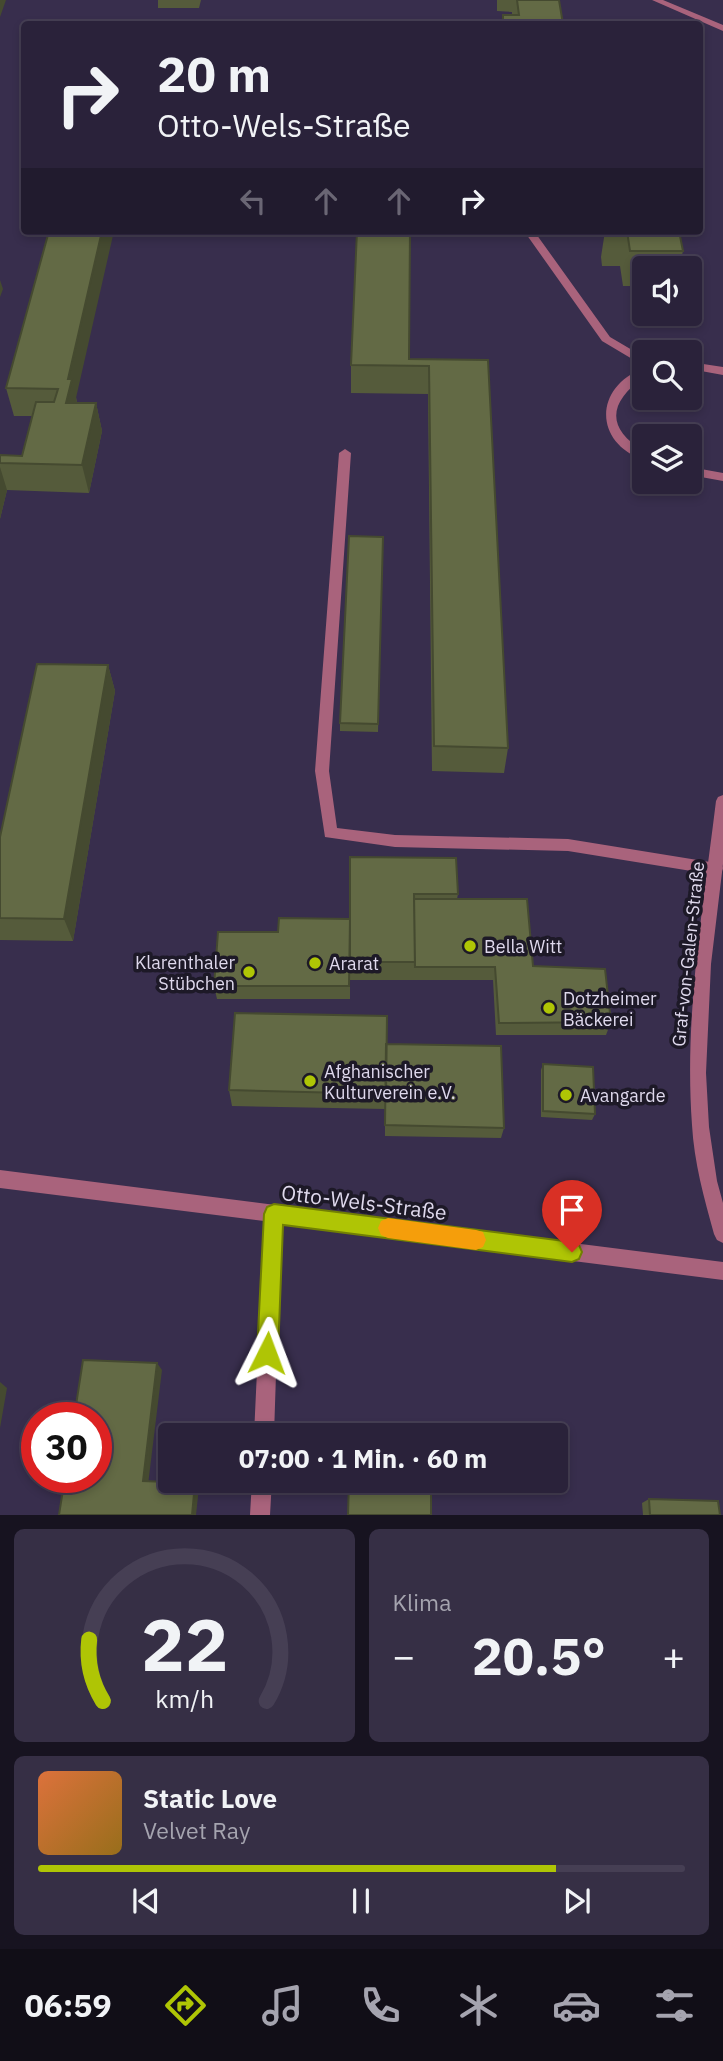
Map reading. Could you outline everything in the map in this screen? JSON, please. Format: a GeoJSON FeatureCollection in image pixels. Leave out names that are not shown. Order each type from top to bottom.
{"type":"FeatureCollection","features":[{"type":"Feature","properties":{"kind":"street"},"geometry":{"type":"LineString","coordinates":[[656,0],[723,28]]}},
{"type":"Feature","properties":{"kind":"street"},"geometry":{"type":"LineString","coordinates":[[532,235],[606,339],[632,355]]}},
{"type":"Feature","properties":{"kind":"street"},"geometry":{"type":"LineString","coordinates":[[702,368],[723,371]]}},
{"type":"Feature","properties":{"kind":"street"},"geometry":{"type":"LineString","coordinates":[[632,381],[625,386],[608,419],[611,430],[632,450]]}},
{"type":"Feature","properties":{"kind":"street"},"geometry":{"type":"LineString","coordinates":[[345,453],[322,771],[330,833],[396,841],[568,845],[716,869]]}},
{"type":"Feature","properties":{"kind":"street"},"geometry":{"type":"LineString","coordinates":[[702,473],[723,477]]}},
{"type":"Feature","properties":{"kind":"street","name":"Graf-von-Galen-Straße"},"geometry":{"type":"LineString","coordinates":[[723,801],[700,988],[696,1077],[707,1186],[723,1234]]}},
{"type":"Feature","properties":{"kind":"street","name":"Otto-Wels-Straße"},"geometry":{"type":"LineString","coordinates":[[0,1179],[723,1271]]}},
{"type":"Feature","properties":{"kind":"street"},"geometry":{"type":"LineString","coordinates":[[265,1423],[274,1214]]}},
{"type":"Feature","properties":{"kind":"street"},"geometry":{"type":"LineString","coordinates":[[260,1515],[261,1493]]}},
{"type":"Feature","properties":{"kind":"building"},"geometry":{"type":"Polygon","coordinates":[[[517,0],[559,0],[562,21],[503,21],[503,15],[519,15],[517,0]]]}},
{"type":"Feature","properties":{"kind":"building"},"geometry":{"type":"Polygon","coordinates":[[[48,235],[101,235],[68,379],[72,379],[66,403],[96,403],[82,465],[0,463],[0,455],[22,456],[36,402],[54,402],[58,389],[6,388],[48,235]]]}},
{"type":"Feature","properties":{"kind":"building"},"geometry":{"type":"Polygon","coordinates":[[[357,235],[410,235],[409,359],[488,360],[508,748],[434,746],[429,366],[351,365],[357,235]]]}},
{"type":"Feature","properties":{"kind":"building"},"geometry":{"type":"Polygon","coordinates":[[[628,235],[680,235],[683,251],[630,251],[628,235]]]}},
{"type":"Feature","properties":{"kind":"building"},"geometry":{"type":"Polygon","coordinates":[[[349,536],[383,537],[378,724],[340,723],[349,536]]]}},
{"type":"Feature","properties":{"kind":"building"},"geometry":{"type":"Polygon","coordinates":[[[37,664],[108,665],[64,919],[0,918],[0,837],[37,664]]]}},
{"type":"Feature","properties":{"kind":"building"},"geometry":{"type":"Polygon","coordinates":[[[350,857],[456,858],[458,894],[414,894],[415,962],[350,962],[350,857]]]}},
{"type":"Feature","properties":{"kind":"building"},"geometry":{"type":"Polygon","coordinates":[[[414,899],[527,899],[533,966],[605,969],[611,1022],[499,1023],[495,967],[415,967],[414,899]]]}},
{"type":"Feature","properties":{"kind":"building"},"geometry":{"type":"Polygon","coordinates":[[[279,918],[350,919],[349,986],[214,986],[218,932],[278,932],[279,918]]]}},
{"type":"Feature","properties":{"kind":"building","name":"Afghanischer Kulturverein e.V."},"geometry":{"type":"Polygon","coordinates":[[[235,1013],[387,1016],[386,1094],[229,1090],[235,1013]]]}},
{"type":"Feature","properties":{"kind":"building"},"geometry":{"type":"Polygon","coordinates":[[[386,1044],[501,1046],[504,1128],[385,1125],[386,1044]]]}},
{"type":"Feature","properties":{"kind":"building","name":"Avangarde"},"geometry":{"type":"Polygon","coordinates":[[[543,1064],[593,1067],[595,1114],[543,1111],[543,1064]]]}},
{"type":"Feature","properties":{"kind":"building"},"geometry":{"type":"Polygon","coordinates":[[[83,1360],[157,1363],[143,1481],[158,1482],[158,1493],[194,1493],[192,1515],[59,1515],[62,1493],[112,1493],[112,1402],[76,1402],[83,1360]]]}},
{"type":"Feature","properties":{"kind":"building"},"geometry":{"type":"Polygon","coordinates":[[[349,1493],[431,1493],[431,1515],[348,1515],[349,1493]]]}},
{"type":"Feature","properties":{"kind":"building"},"geometry":{"type":"Polygon","coordinates":[[[649,1499],[718,1501],[720,1515],[650,1515],[649,1499]]]}},
{"type":"Feature","properties":{"kind":"slow traffic"},"geometry":{"type":"LineString","coordinates":[[388,1228],[476,1240]]}},
{"type":"Feature","properties":{"kind":"place","name":"Bella Witt"},"geometry":{"type":"Point","coordinates":[470,946]}},
{"type":"Feature","properties":{"kind":"place","name":"Ararat"},"geometry":{"type":"Point","coordinates":[315,963]}},
{"type":"Feature","properties":{"kind":"place","name":"Klarenthaler Stübchen"},"geometry":{"type":"Point","coordinates":[249,972]}},
{"type":"Feature","properties":{"kind":"place","name":"Dotzheimer Bäckerei"},"geometry":{"type":"Point","coordinates":[549,1008]}},
{"type":"Feature","properties":{"kind":"place","name":"Afghanischer Kulturverein e.V."},"geometry":{"type":"Point","coordinates":[310,1081]}},
{"type":"Feature","properties":{"kind":"place","name":"Avangarde"},"geometry":{"type":"Point","coordinates":[566,1095]}},
{"type":"Feature","properties":{"kind":"route"},"geometry":{"type":"LineString","coordinates":[[267,1353],[274,1214],[572,1252]]}}]}
